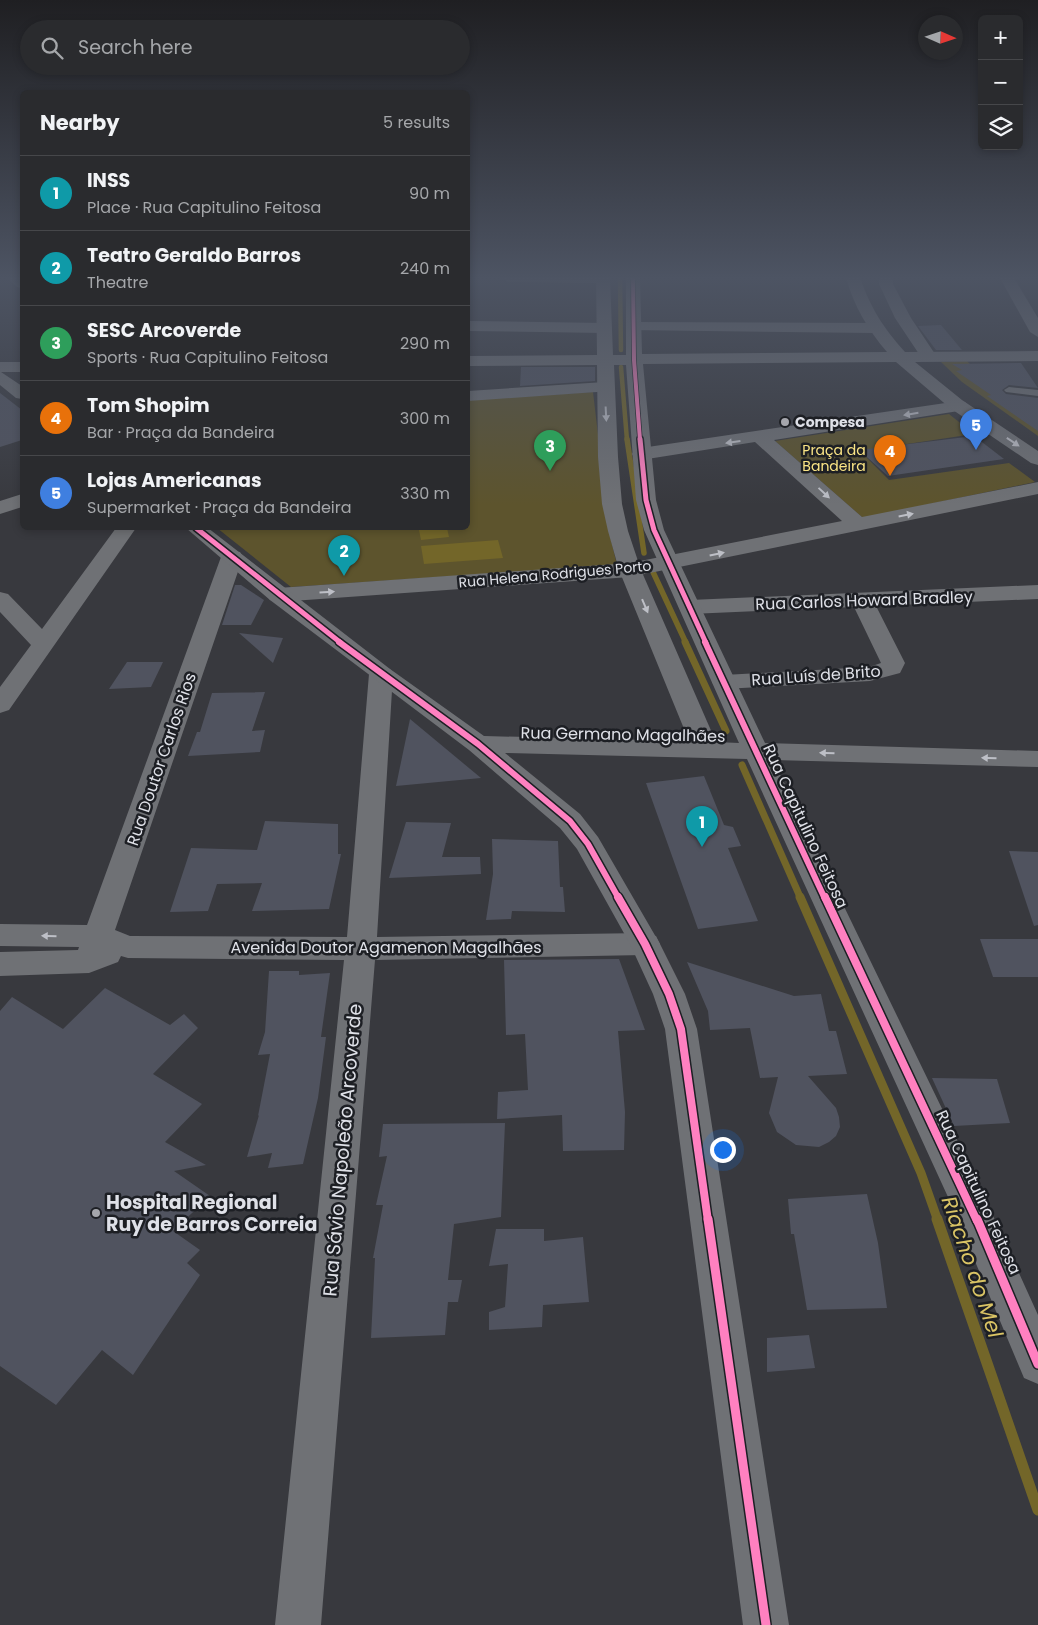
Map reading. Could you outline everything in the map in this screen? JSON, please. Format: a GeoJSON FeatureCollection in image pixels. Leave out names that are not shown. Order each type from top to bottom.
{"type":"FeatureCollection","features":[{"type":"Feature","properties":{"kind":"street"},"geometry":{"type":"LineString","coordinates":[[605,354],[612,504],[623,550],[706,750]]}},
{"type":"Feature","properties":{"kind":"street","name":"Rua Capitulino Feitosa"},"geometry":{"type":"LineString","coordinates":[[634,354],[641,454],[649,515],[669,563],[756,751],[978,1221],[1016,1306],[1038,1364]]}},
{"type":"Feature","properties":{"kind":"street"},"geometry":{"type":"LineString","coordinates":[[896,354],[959,406],[1038,460]]}},
{"type":"Feature","properties":{"kind":"street"},"geometry":{"type":"LineString","coordinates":[[470,361],[1038,356]]}},
{"type":"Feature","properties":{"kind":"street"},"geometry":{"type":"LineString","coordinates":[[0,367],[20,366]]}},
{"type":"Feature","properties":{"kind":"street"},"geometry":{"type":"LineString","coordinates":[[470,396],[605,387]]}},
{"type":"Feature","properties":{"kind":"street"},"geometry":{"type":"LineString","coordinates":[[641,454],[761,438],[959,406]]}},
{"type":"Feature","properties":{"kind":"street"},"geometry":{"type":"LineString","coordinates":[[761,438],[858,525],[1038,488]]}},
{"type":"Feature","properties":{"kind":"street"},"geometry":{"type":"LineString","coordinates":[[0,508],[20,501]]}},
{"type":"Feature","properties":{"kind":"street","name":"Rua Helena Rodrigues Porto"},"geometry":{"type":"LineString","coordinates":[[278,595],[630,570],[858,525]]}},
{"type":"Feature","properties":{"kind":"street"},"geometry":{"type":"LineString","coordinates":[[0,705],[42,643],[125,530]]}},
{"type":"Feature","properties":{"kind":"street"},"geometry":{"type":"LineString","coordinates":[[198,530],[278,595],[381,674],[478,744],[570,821],[588,844],[645,944],[669,994],[681,1029],[766,1625]]}},
{"type":"Feature","properties":{"kind":"street","name":"Rua Doutor Carlos Rios"},"geometry":{"type":"LineString","coordinates":[[94,949],[232,557]]}},
{"type":"Feature","properties":{"kind":"street","name":"Rua Carlos Howard Bradley"},"geometry":{"type":"LineString","coordinates":[[690,607],[1038,592]]}},
{"type":"Feature","properties":{"kind":"street"},"geometry":{"type":"LineString","coordinates":[[0,598],[42,643]]}},
{"type":"Feature","properties":{"kind":"street","name":"Rua Luís de Brito"},"geometry":{"type":"LineString","coordinates":[[724,682],[870,674],[891,668],[893,663],[891,656],[862,600]]}},
{"type":"Feature","properties":{"kind":"street","name":"Rua Sávio Napoleão Arcoverde"},"geometry":{"type":"LineString","coordinates":[[298,1625],[361,949],[381,674]]}},
{"type":"Feature","properties":{"kind":"street","name":"Rua Germano Magalhães"},"geometry":{"type":"LineString","coordinates":[[478,744],[1038,759]]}},
{"type":"Feature","properties":{"kind":"street","name":"Avenida Doutor Agamenon Magalhães"},"geometry":{"type":"LineString","coordinates":[[0,935],[94,949]]}},
{"type":"Feature","properties":{"kind":"street","name":"Avenida Doutor Agamenon Magalhães"},"geometry":{"type":"LineString","coordinates":[[0,964],[94,949],[128,947],[361,949],[645,944]]}},
{"type":"Feature","properties":{"kind":"lane"},"geometry":{"type":"LineString","coordinates":[[1009,390],[1038,393]]}},
{"type":"Feature","properties":{"kind":"green space"},"geometry":{"type":"Polygon","coordinates":[[[967,361],[986,381],[1038,420],[1038,436],[962,382],[941,362],[967,361]]]}},
{"type":"Feature","properties":{"kind":"green space"},"geometry":{"type":"Polygon","coordinates":[[[593,392],[610,536],[617,565],[291,587],[220,530],[470,530],[470,400],[593,392]]]}},
{"type":"Feature","properties":{"kind":"green space","name":"Praça da Bandeira"},"geometry":{"type":"Polygon","coordinates":[[[949,414],[974,434],[860,451],[889,480],[1009,463],[1035,482],[863,518],[775,441],[949,414]]]}},
{"type":"Feature","properties":{"kind":"shaded area"},"geometry":{"type":"Polygon","coordinates":[[[419,530],[447,530],[449,537],[421,540],[419,530]]]}},
{"type":"Feature","properties":{"kind":"shaded area"},"geometry":{"type":"Polygon","coordinates":[[[498,540],[503,558],[424,564],[421,546],[498,540]]]}},
{"type":"Feature","properties":{"kind":"building"},"geometry":{"type":"Polygon","coordinates":[[[1021,363],[1038,388],[1009,385],[1002,390],[1006,394],[1038,398],[1038,431],[987,396],[991,395],[956,371],[962,370],[952,364],[1021,363]]]}},
{"type":"Feature","properties":{"kind":"building"},"geometry":{"type":"Polygon","coordinates":[[[521,367],[595,367],[595,381],[520,386],[521,367]]]}},
{"type":"Feature","properties":{"kind":"building"},"geometry":{"type":"Polygon","coordinates":[[[0,393],[20,408],[20,441],[0,447],[0,393]]]}},
{"type":"Feature","properties":{"kind":"building"},"geometry":{"type":"Polygon","coordinates":[[[966,437],[978,439],[1004,459],[888,476],[859,450],[966,437]]]}},
{"type":"Feature","properties":{"kind":"building"},"geometry":{"type":"Polygon","coordinates":[[[235,585],[241,585],[264,600],[251,625],[222,625],[235,585]]]}},
{"type":"Feature","properties":{"kind":"building"},"geometry":{"type":"Polygon","coordinates":[[[239,633],[283,638],[273,663],[239,633]]]}},
{"type":"Feature","properties":{"kind":"building"},"geometry":{"type":"Polygon","coordinates":[[[127,662],[163,662],[151,687],[109,689],[127,662]]]}},
{"type":"Feature","properties":{"kind":"building"},"geometry":{"type":"Polygon","coordinates":[[[265,692],[252,731],[265,730],[260,752],[188,756],[197,732],[200,732],[212,693],[265,692]]]}},
{"type":"Feature","properties":{"kind":"building"},"geometry":{"type":"Polygon","coordinates":[[[410,719],[481,778],[396,786],[410,719]]]}},
{"type":"Feature","properties":{"kind":"building"},"geometry":{"type":"Polygon","coordinates":[[[704,776],[724,825],[733,827],[741,846],[728,848],[758,921],[698,929],[646,783],[704,776]]]}},
{"type":"Feature","properties":{"kind":"building"},"geometry":{"type":"Polygon","coordinates":[[[265,821],[338,824],[338,854],[341,854],[329,909],[252,911],[262,883],[217,884],[208,911],[170,912],[191,848],[257,850],[265,821]]]}},
{"type":"Feature","properties":{"kind":"building"},"geometry":{"type":"Polygon","coordinates":[[[406,822],[451,823],[442,857],[480,857],[481,874],[389,878],[406,822]]]}},
{"type":"Feature","properties":{"kind":"building"},"geometry":{"type":"Polygon","coordinates":[[[492,839],[558,841],[560,887],[563,887],[565,912],[512,911],[511,919],[486,920],[493,874],[492,839]]]}},
{"type":"Feature","properties":{"kind":"building"},"geometry":{"type":"Polygon","coordinates":[[[1009,851],[1038,852],[1038,925],[1034,926],[1009,851]]]}},
{"type":"Feature","properties":{"kind":"building"},"geometry":{"type":"Polygon","coordinates":[[[980,939],[1038,939],[1038,977],[993,977],[980,939]]]}},
{"type":"Feature","properties":{"kind":"building"},"geometry":{"type":"Polygon","coordinates":[[[619,959],[645,1030],[618,1031],[625,1112],[624,1150],[563,1151],[562,1115],[497,1119],[498,1092],[528,1090],[525,1034],[506,1035],[504,960],[619,959]]]}},
{"type":"Feature","properties":{"kind":"building"},"geometry":{"type":"Polygon","coordinates":[[[687,962],[794,996],[821,994],[829,1031],[836,1031],[847,1074],[808,1076],[836,1108],[839,1117],[840,1127],[836,1136],[829,1142],[819,1147],[796,1145],[777,1132],[769,1113],[778,1077],[760,1078],[750,1028],[710,1030],[708,1011],[687,962]]]}},
{"type":"Feature","properties":{"kind":"building"},"geometry":{"type":"Polygon","coordinates":[[[269,971],[299,971],[299,975],[330,973],[321,1037],[326,1037],[318,1098],[303,1164],[268,1168],[272,1153],[247,1157],[259,1115],[270,1054],[258,1055],[265,1032],[269,971]]]}},
{"type":"Feature","properties":{"kind":"building","name":"Hospital Regional Ruy de Barros Correia"},"geometry":{"type":"Polygon","coordinates":[[[105,988],[170,1025],[184,1014],[198,1028],[153,1074],[202,1104],[165,1142],[206,1165],[174,1171],[210,1196],[173,1231],[200,1250],[187,1263],[200,1275],[133,1375],[102,1350],[56,1405],[0,1366],[0,1011],[12,997],[63,1029],[105,988]]]}},
{"type":"Feature","properties":{"kind":"building"},"geometry":{"type":"Polygon","coordinates":[[[932,1078],[997,1079],[1010,1123],[954,1126],[932,1078]]]}},
{"type":"Feature","properties":{"kind":"building"},"geometry":{"type":"Polygon","coordinates":[[[505,1123],[501,1217],[454,1224],[448,1280],[462,1280],[458,1302],[448,1302],[445,1335],[371,1338],[375,1258],[373,1258],[383,1205],[376,1205],[387,1156],[379,1157],[383,1124],[505,1123]]]}},
{"type":"Feature","properties":{"kind":"building"},"geometry":{"type":"Polygon","coordinates":[[[867,1194],[878,1243],[887,1308],[807,1310],[794,1234],[791,1234],[788,1199],[867,1194]]]}},
{"type":"Feature","properties":{"kind":"building"},"geometry":{"type":"Polygon","coordinates":[[[496,1229],[544,1229],[544,1241],[583,1237],[589,1302],[543,1305],[542,1327],[489,1330],[489,1312],[505,1307],[508,1264],[489,1266],[496,1229]]]}},
{"type":"Feature","properties":{"kind":"building"},"geometry":{"type":"Polygon","coordinates":[[[809,1335],[815,1368],[767,1372],[767,1338],[809,1335]]]}},
{"type":"Feature","properties":{"kind":"waterway","name":"Riacho do Mel"},"geometry":{"type":"LineString","coordinates":[[621,367],[627,440]]}},
{"type":"Feature","properties":{"kind":"waterway","name":"Riacho do Mel"},"geometry":{"type":"LineString","coordinates":[[627,439],[644,553]]}},
{"type":"Feature","properties":{"kind":"waterway","name":"Riacho do Mel"},"geometry":{"type":"LineString","coordinates":[[653,572],[686,643]]}},
{"type":"Feature","properties":{"kind":"waterway","name":"Riacho do Mel"},"geometry":{"type":"LineString","coordinates":[[685,642],[726,731]]}},
{"type":"Feature","properties":{"kind":"waterway","name":"Riacho do Mel"},"geometry":{"type":"LineString","coordinates":[[742,765],[801,899]]}},
{"type":"Feature","properties":{"kind":"waterway","name":"Riacho do Mel"},"geometry":{"type":"LineString","coordinates":[[800,897],[921,1173],[938,1221]]}},
{"type":"Feature","properties":{"kind":"waterway","name":"Riacho do Mel"},"geometry":{"type":"LineString","coordinates":[[937,1219],[1038,1510]]}},
{"type":"Feature","properties":{"kind":"cycle path"},"geometry":{"type":"LineString","coordinates":[[634,354],[646,500],[654,530],[966,1197],[1004,1280],[1038,1364]]}},
{"type":"Feature","properties":{"kind":"cycle path"},"geometry":{"type":"LineString","coordinates":[[198,530],[278,595],[381,674],[478,744],[570,821],[588,844],[645,944],[669,994],[681,1029],[766,1625]]}},
{"type":"Feature","properties":{"kind":"place","name":"Compesa"},"geometry":{"type":"Point","coordinates":[785,422]}},
{"type":"Feature","properties":{"kind":"place","name":"Lojas Americanas"},"geometry":{"type":"Point","coordinates":[976,450]}},
{"type":"Feature","properties":{"kind":"place","name":"SESC Arcoverde"},"geometry":{"type":"Point","coordinates":[550,471]}},
{"type":"Feature","properties":{"kind":"place","name":"Tom Shopim"},"geometry":{"type":"Point","coordinates":[890,476]}},
{"type":"Feature","properties":{"kind":"place","name":"Teatro Geraldo Barros"},"geometry":{"type":"Point","coordinates":[344,576]}},
{"type":"Feature","properties":{"kind":"place","name":"INSS"},"geometry":{"type":"Point","coordinates":[702,847]}},
{"type":"Feature","properties":{"kind":"place","name":"Hospital Regional Ruy de Barros Correia"},"geometry":{"type":"Point","coordinates":[96,1213]}}]}
